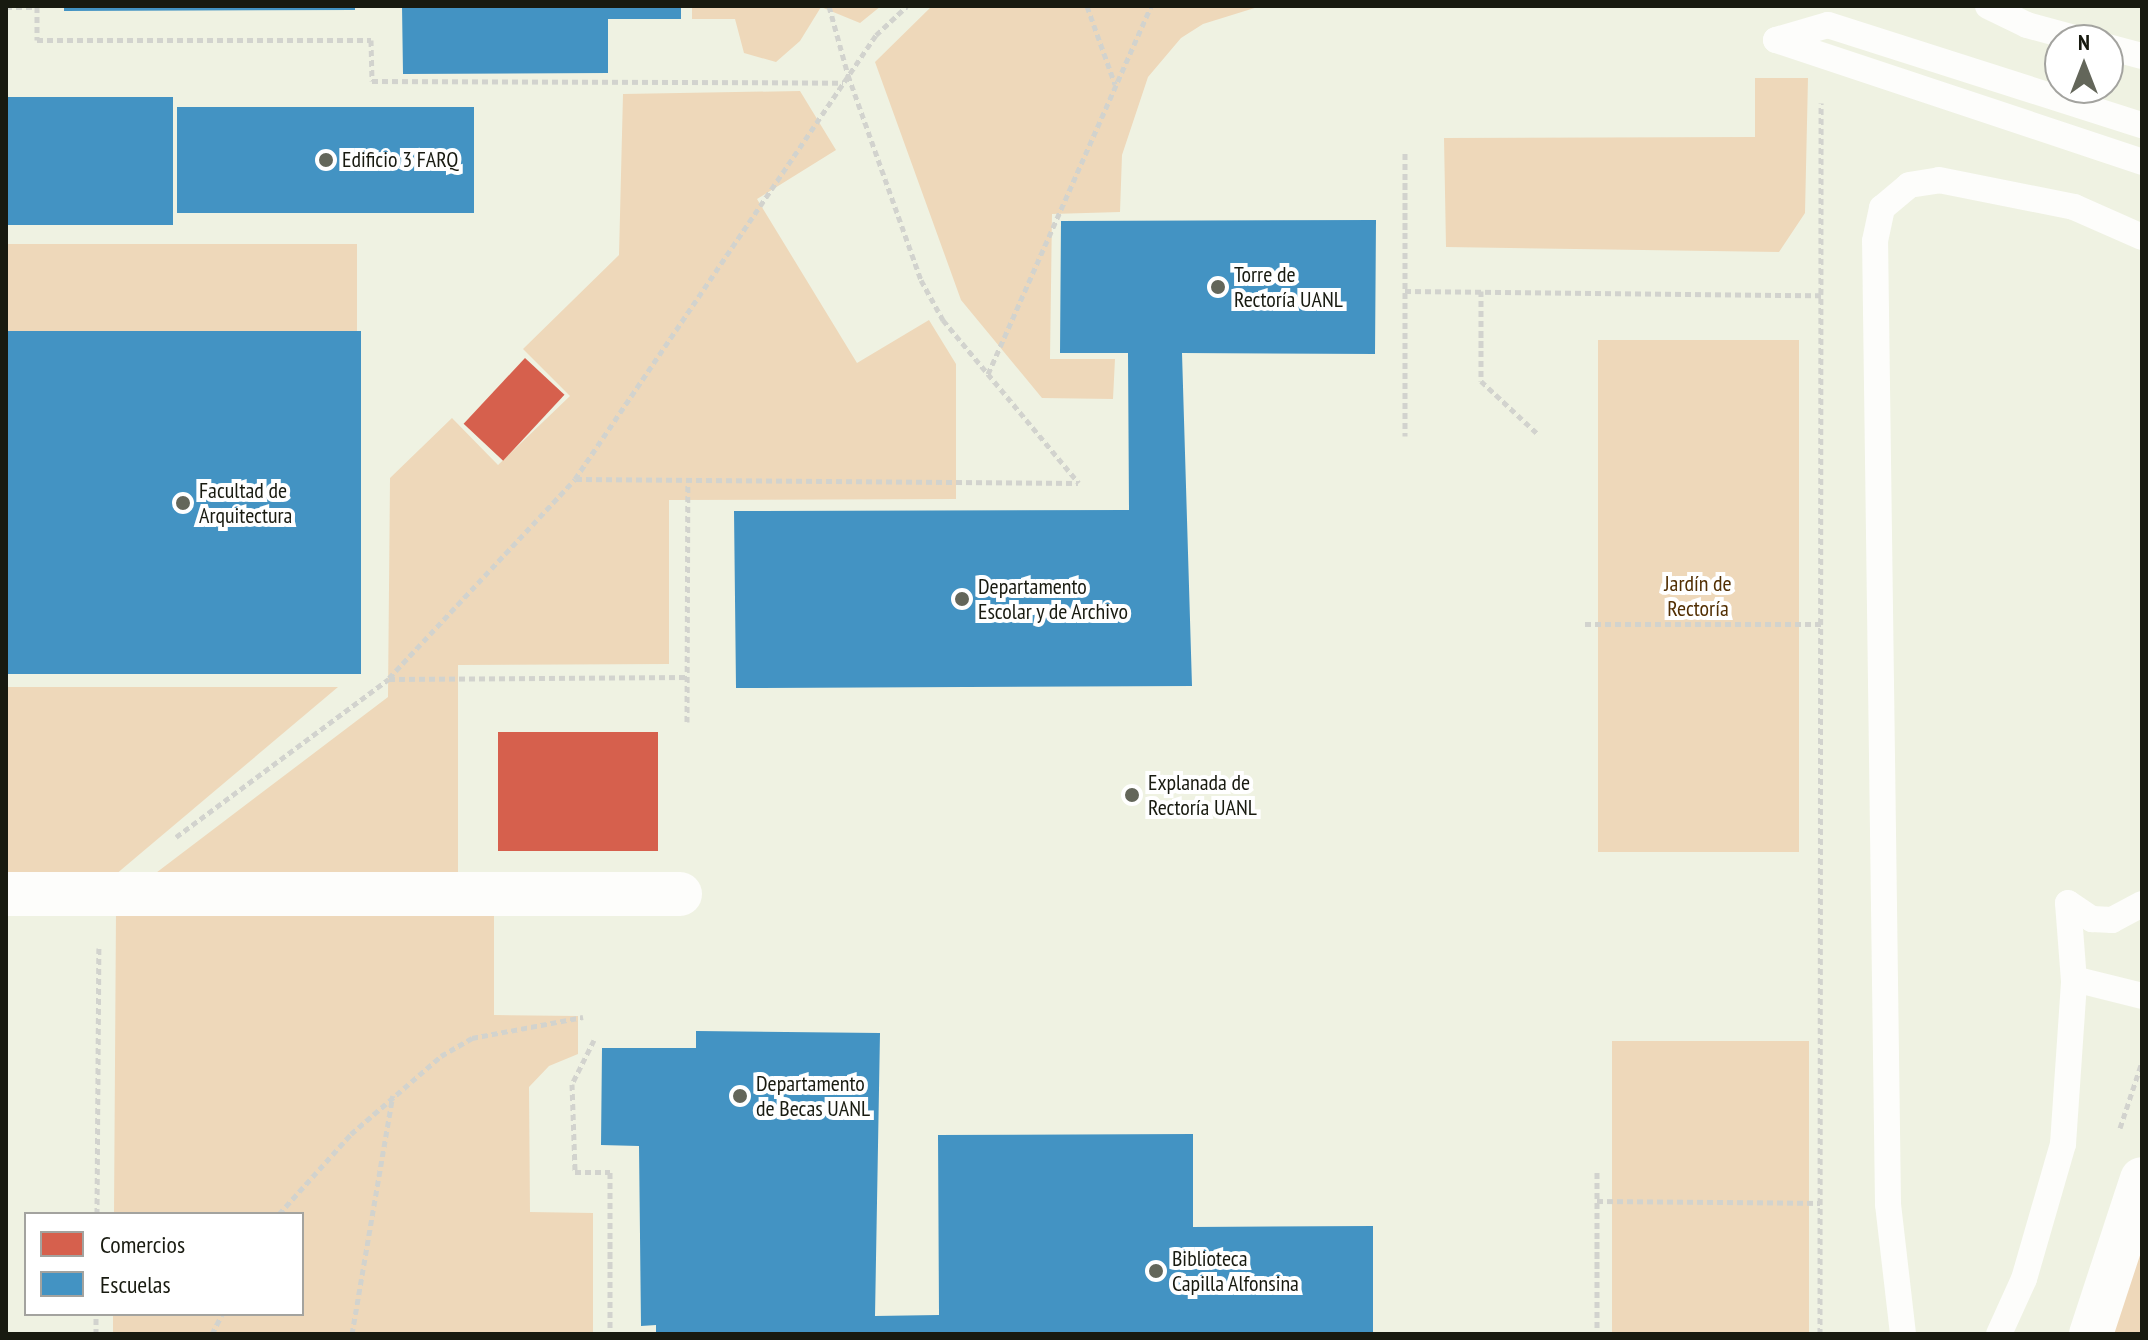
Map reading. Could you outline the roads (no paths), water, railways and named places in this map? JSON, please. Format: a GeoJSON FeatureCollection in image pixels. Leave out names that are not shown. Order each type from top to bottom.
{"type":"FeatureCollection","features":[{"type":"Feature","properties":{"kind":"street"},"geometry":{"type":"LineString","coordinates":[[6,894],[680,894]]}},
{"type":"Feature","properties":{"kind":"street"},"geometry":{"type":"LineString","coordinates":[[2091,1334],[2142,1179]]}},
{"type":"Feature","properties":{"kind":"lane"},"geometry":{"type":"LineString","coordinates":[[1988,6],[2044,30]]}},
{"type":"Feature","properties":{"kind":"lane"},"geometry":{"type":"LineString","coordinates":[[2142,125],[1828,25],[1776,40],[2142,162]]}},
{"type":"Feature","properties":{"kind":"lane"},"geometry":{"type":"LineString","coordinates":[[1903,1334],[1888,1204],[1875,241],[1882,208],[1909,185],[1939,180],[2074,207],[2142,237]]}},
{"type":"Feature","properties":{"kind":"lane"},"geometry":{"type":"LineString","coordinates":[[1999,1334],[2024,1279],[2063,1144],[2074,979],[2068,903],[2092,919],[2112,920],[2142,904]]}},
{"type":"Feature","properties":{"kind":"lane"},"geometry":{"type":"LineString","coordinates":[[2074,979],[2142,996]]}},
{"type":"Feature","properties":{"kind":"place","name":"Edificio 3 FARQ"},"geometry":{"type":"Point","coordinates":[326,160]}},
{"type":"Feature","properties":{"kind":"place","name":"Torre de Rectoría UANL"},"geometry":{"type":"Point","coordinates":[1218,287]}},
{"type":"Feature","properties":{"kind":"place","name":"Facultad de Arquitectura"},"geometry":{"type":"Point","coordinates":[183,503]}},
{"type":"Feature","properties":{"kind":"place","name":"Departamento Escolar y de Archivo"},"geometry":{"type":"Point","coordinates":[962,599]}},
{"type":"Feature","properties":{"kind":"place","name":"Explanada de Rectoría UANL"},"geometry":{"type":"Point","coordinates":[1132,795]}},
{"type":"Feature","properties":{"kind":"place","name":"Departamento de Becas UANL"},"geometry":{"type":"Point","coordinates":[740,1096]}},
{"type":"Feature","properties":{"kind":"place","name":"Biblioteca Capilla Alfonsina"},"geometry":{"type":"Point","coordinates":[1156,1271]}},
{"type":"Feature","properties":{"kind":"park label","name":"Jardín de Rectoría"},"geometry":{"type":"Point","coordinates":[1698,596]}}]}
